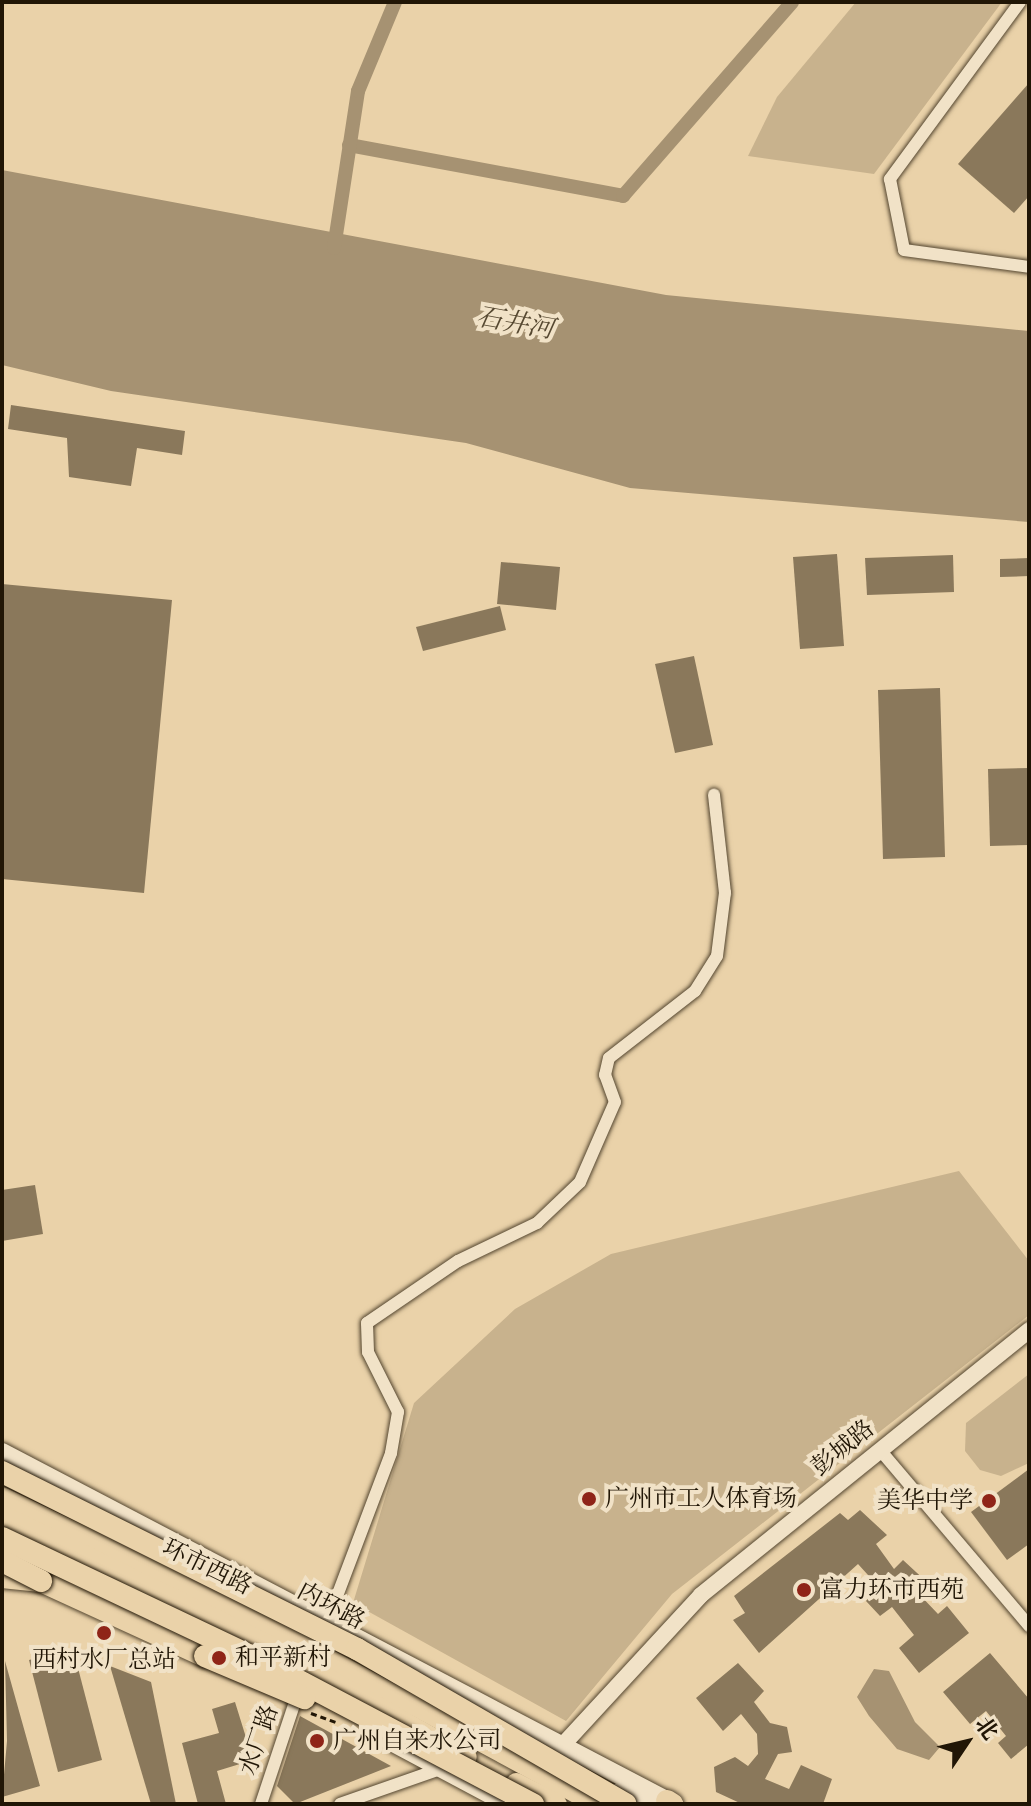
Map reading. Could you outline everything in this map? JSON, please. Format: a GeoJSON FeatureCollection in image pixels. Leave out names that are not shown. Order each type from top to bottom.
{"type":"FeatureCollection","features":[{"type":"Feature","properties":{"kind":"highway","name":"内环路"},"geometry":{"type":"LineString","coordinates":[[2,1469],[228,1581],[625,1804]]}},
{"type":"Feature","properties":{"kind":"highway"},"geometry":{"type":"LineString","coordinates":[[4,1547],[41,1581]]}},
{"type":"Feature","properties":{"kind":"highway"},"geometry":{"type":"LineString","coordinates":[[4,1547],[442,1757],[533,1804]]}},
{"type":"Feature","properties":{"kind":"highway"},"geometry":{"type":"LineString","coordinates":[[2,1577],[41,1581],[442,1757]]}},
{"type":"Feature","properties":{"kind":"main road"},"geometry":{"type":"LineString","coordinates":[[2,1452],[258,1604],[317,1651]]}},
{"type":"Feature","properties":{"kind":"main road"},"geometry":{"type":"LineString","coordinates":[[2,1478],[126,1527],[328,1619],[560,1748],[595,1773],[665,1803]]}},
{"type":"Feature","properties":{"kind":"main road","name":"环市西路"},"geometry":{"type":"LineString","coordinates":[[2,1497],[317,1651],[424,1711],[557,1794]]}},
{"type":"Feature","properties":{"kind":"main road","name":"环市西路"},"geometry":{"type":"LineString","coordinates":[[2,1515],[268,1645],[442,1757],[597,1804]]}},
{"type":"Feature","properties":{"kind":"main road"},"geometry":{"type":"LineString","coordinates":[[4,1547],[98,1562]]}},
{"type":"Feature","properties":{"kind":"main road"},"geometry":{"type":"LineString","coordinates":[[4,1547],[442,1757],[508,1804]]}},
{"type":"Feature","properties":{"kind":"main road"},"geometry":{"type":"LineString","coordinates":[[268,1645],[300,1690]]}},
{"type":"Feature","properties":{"kind":"main road"},"geometry":{"type":"LineString","coordinates":[[424,1711],[486,1707]]}},
{"type":"Feature","properties":{"kind":"street"},"geometry":{"type":"LineString","coordinates":[[1020,2],[890,179],[904,250],[1029,267]]}},
{"type":"Feature","properties":{"kind":"street"},"geometry":{"type":"LineString","coordinates":[[317,1651],[391,1453],[398,1412],[368,1352],[367,1323],[458,1261],[537,1223],[580,1182],[615,1102],[605,1075],[609,1058],[695,991],[717,956],[725,893],[714,795]]}},
{"type":"Feature","properties":{"kind":"street","name":"彭城路"},"geometry":{"type":"LineString","coordinates":[[560,1748],[701,1595],[1029,1330]]}},
{"type":"Feature","properties":{"kind":"street"},"geometry":{"type":"LineString","coordinates":[[880,1450],[1029,1626]]}},
{"type":"Feature","properties":{"kind":"street","name":"水厂路"},"geometry":{"type":"LineString","coordinates":[[261,1804],[300,1690]]}},
{"type":"Feature","properties":{"kind":"street"},"geometry":{"type":"LineString","coordinates":[[529,1731],[595,1773],[557,1794]]}},
{"type":"Feature","properties":{"kind":"street"},"geometry":{"type":"LineString","coordinates":[[340,1804],[442,1757]]}},
{"type":"Feature","properties":{"kind":"shaded area"},"geometry":{"type":"Polygon","coordinates":[[[856,2],[1002,2],[874,174],[748,156],[777,97],[856,2]]]}},
{"type":"Feature","properties":{"kind":"shaded area","name":"广州市工人体育场"},"geometry":{"type":"Polygon","coordinates":[[[959,1171],[1029,1261],[1029,1315],[672,1594],[566,1721],[353,1603],[414,1403],[515,1309],[611,1254],[959,1171]]]}},
{"type":"Feature","properties":{"kind":"shaded area"},"geometry":{"type":"Polygon","coordinates":[[[1029,1374],[1029,1463],[1001,1476],[980,1470],[965,1451],[966,1423],[1029,1374]]]}},
{"type":"Feature","properties":{"kind":"water","name":"石井河"},"geometry":{"type":"Polygon","coordinates":[[[2,170],[666,295],[1029,331],[1029,522],[630,488],[466,443],[111,391],[2,365],[2,170]]]}},
{"type":"Feature","properties":{"kind":"water"},"geometry":{"type":"Polygon","coordinates":[[[874,1669],[889,1671],[915,1722],[940,1747],[929,1760],[897,1749],[857,1697],[874,1669]]]}},
{"type":"Feature","properties":{"kind":"building"},"geometry":{"type":"Polygon","coordinates":[[[1029,83],[1029,196],[1014,213],[958,164],[1029,83]]]}},
{"type":"Feature","properties":{"kind":"building"},"geometry":{"type":"Polygon","coordinates":[[[11,405],[185,431],[182,455],[137,448],[131,486],[69,477],[67,438],[8,429],[11,405]]]}},
{"type":"Feature","properties":{"kind":"building"},"geometry":{"type":"Polygon","coordinates":[[[837,554],[844,646],[800,649],[793,557],[837,554]]]}},
{"type":"Feature","properties":{"kind":"building"},"geometry":{"type":"Polygon","coordinates":[[[953,555],[954,592],[867,595],[865,558],[953,555]]]}},
{"type":"Feature","properties":{"kind":"building"},"geometry":{"type":"Polygon","coordinates":[[[1029,558],[1029,576],[1000,577],[1000,559],[1029,558]]]}},
{"type":"Feature","properties":{"kind":"building"},"geometry":{"type":"Polygon","coordinates":[[[501,562],[560,567],[556,610],[497,604],[501,562]]]}},
{"type":"Feature","properties":{"kind":"building"},"geometry":{"type":"Polygon","coordinates":[[[2,584],[172,600],[144,893],[2,879],[2,584]]]}},
{"type":"Feature","properties":{"kind":"building"},"geometry":{"type":"Polygon","coordinates":[[[500,606],[506,630],[423,651],[416,627],[500,606]]]}},
{"type":"Feature","properties":{"kind":"building"},"geometry":{"type":"Polygon","coordinates":[[[694,656],[713,745],[675,753],[655,664],[694,656]]]}},
{"type":"Feature","properties":{"kind":"building"},"geometry":{"type":"Polygon","coordinates":[[[940,688],[945,857],[883,859],[878,690],[940,688]]]}},
{"type":"Feature","properties":{"kind":"building"},"geometry":{"type":"Polygon","coordinates":[[[1029,768],[1029,845],[990,846],[988,769],[1029,768]]]}},
{"type":"Feature","properties":{"kind":"building"},"geometry":{"type":"Polygon","coordinates":[[[35,1185],[43,1234],[2,1241],[2,1190],[35,1185]]]}},
{"type":"Feature","properties":{"kind":"building"},"geometry":{"type":"Polygon","coordinates":[[[1029,1469],[1029,1544],[1007,1560],[971,1512],[1029,1469]]]}},
{"type":"Feature","properties":{"kind":"building","name":"富力环市西苑"},"geometry":{"type":"Polygon","coordinates":[[[860,1510],[887,1535],[876,1544],[894,1569],[903,1560],[929,1584],[918,1593],[938,1614],[947,1606],[969,1633],[919,1673],[899,1648],[914,1635],[892,1607],[880,1616],[866,1601],[878,1586],[858,1564],[759,1653],[733,1620],[745,1613],[734,1596],[840,1513],[848,1520],[860,1510]]]}},
{"type":"Feature","properties":{"kind":"building"},"geometry":{"type":"Polygon","coordinates":[[[73,1649],[102,1760],[58,1772],[29,1660],[73,1649]]]}},
{"type":"Feature","properties":{"kind":"building","name":"富力环市西苑"},"geometry":{"type":"Polygon","coordinates":[[[990,1653],[1029,1699],[1029,1744],[1011,1759],[998,1743],[1006,1736],[986,1711],[970,1724],[943,1692],[990,1653]]]}},
{"type":"Feature","properties":{"kind":"building"},"geometry":{"type":"Polygon","coordinates":[[[5,1661],[40,1786],[2,1797],[7,1741],[5,1661]]]}},
{"type":"Feature","properties":{"kind":"building"},"geometry":{"type":"Polygon","coordinates":[[[738,1663],[764,1691],[754,1702],[770,1723],[787,1727],[792,1752],[778,1754],[765,1779],[789,1789],[801,1765],[832,1779],[823,1804],[742,1804],[716,1792],[714,1767],[735,1757],[748,1766],[758,1754],[757,1734],[741,1714],[723,1731],[696,1698],[738,1663]]]}},
{"type":"Feature","properties":{"kind":"building"},"geometry":{"type":"Polygon","coordinates":[[[110,1666],[151,1682],[176,1804],[151,1804],[110,1666]]]}},
{"type":"Feature","properties":{"kind":"building"},"geometry":{"type":"Polygon","coordinates":[[[235,1702],[253,1760],[217,1771],[226,1804],[198,1804],[182,1743],[219,1733],[212,1709],[235,1702]]]}},
{"type":"Feature","properties":{"kind":"building","name":"广州自来水公司"},"geometry":{"type":"Polygon","coordinates":[[[300,1716],[391,1766],[295,1804],[277,1786],[300,1716]]]}},
{"type":"Feature","properties":{"kind":"waterway"},"geometry":{"type":"LineString","coordinates":[[334,248],[358,91],[395,2]]}},
{"type":"Feature","properties":{"kind":"waterway"},"geometry":{"type":"LineString","coordinates":[[349,145],[623,196],[792,2]]}},
{"type":"Feature","properties":{"kind":"place","name":"广州市工人体育场"},"geometry":{"type":"Point","coordinates":[589,1499]}},
{"type":"Feature","properties":{"kind":"place","name":"美华中学"},"geometry":{"type":"Point","coordinates":[989,1501]}},
{"type":"Feature","properties":{"kind":"place","name":"富力环市西苑"},"geometry":{"type":"Point","coordinates":[804,1590]}},
{"type":"Feature","properties":{"kind":"place","name":"西村水厂总站"},"geometry":{"type":"Point","coordinates":[104,1633]}},
{"type":"Feature","properties":{"kind":"place","name":"和平新村"},"geometry":{"type":"Point","coordinates":[219,1658]}},
{"type":"Feature","properties":{"kind":"place","name":"广州自来水公司"},"geometry":{"type":"Point","coordinates":[317,1741]}}]}
